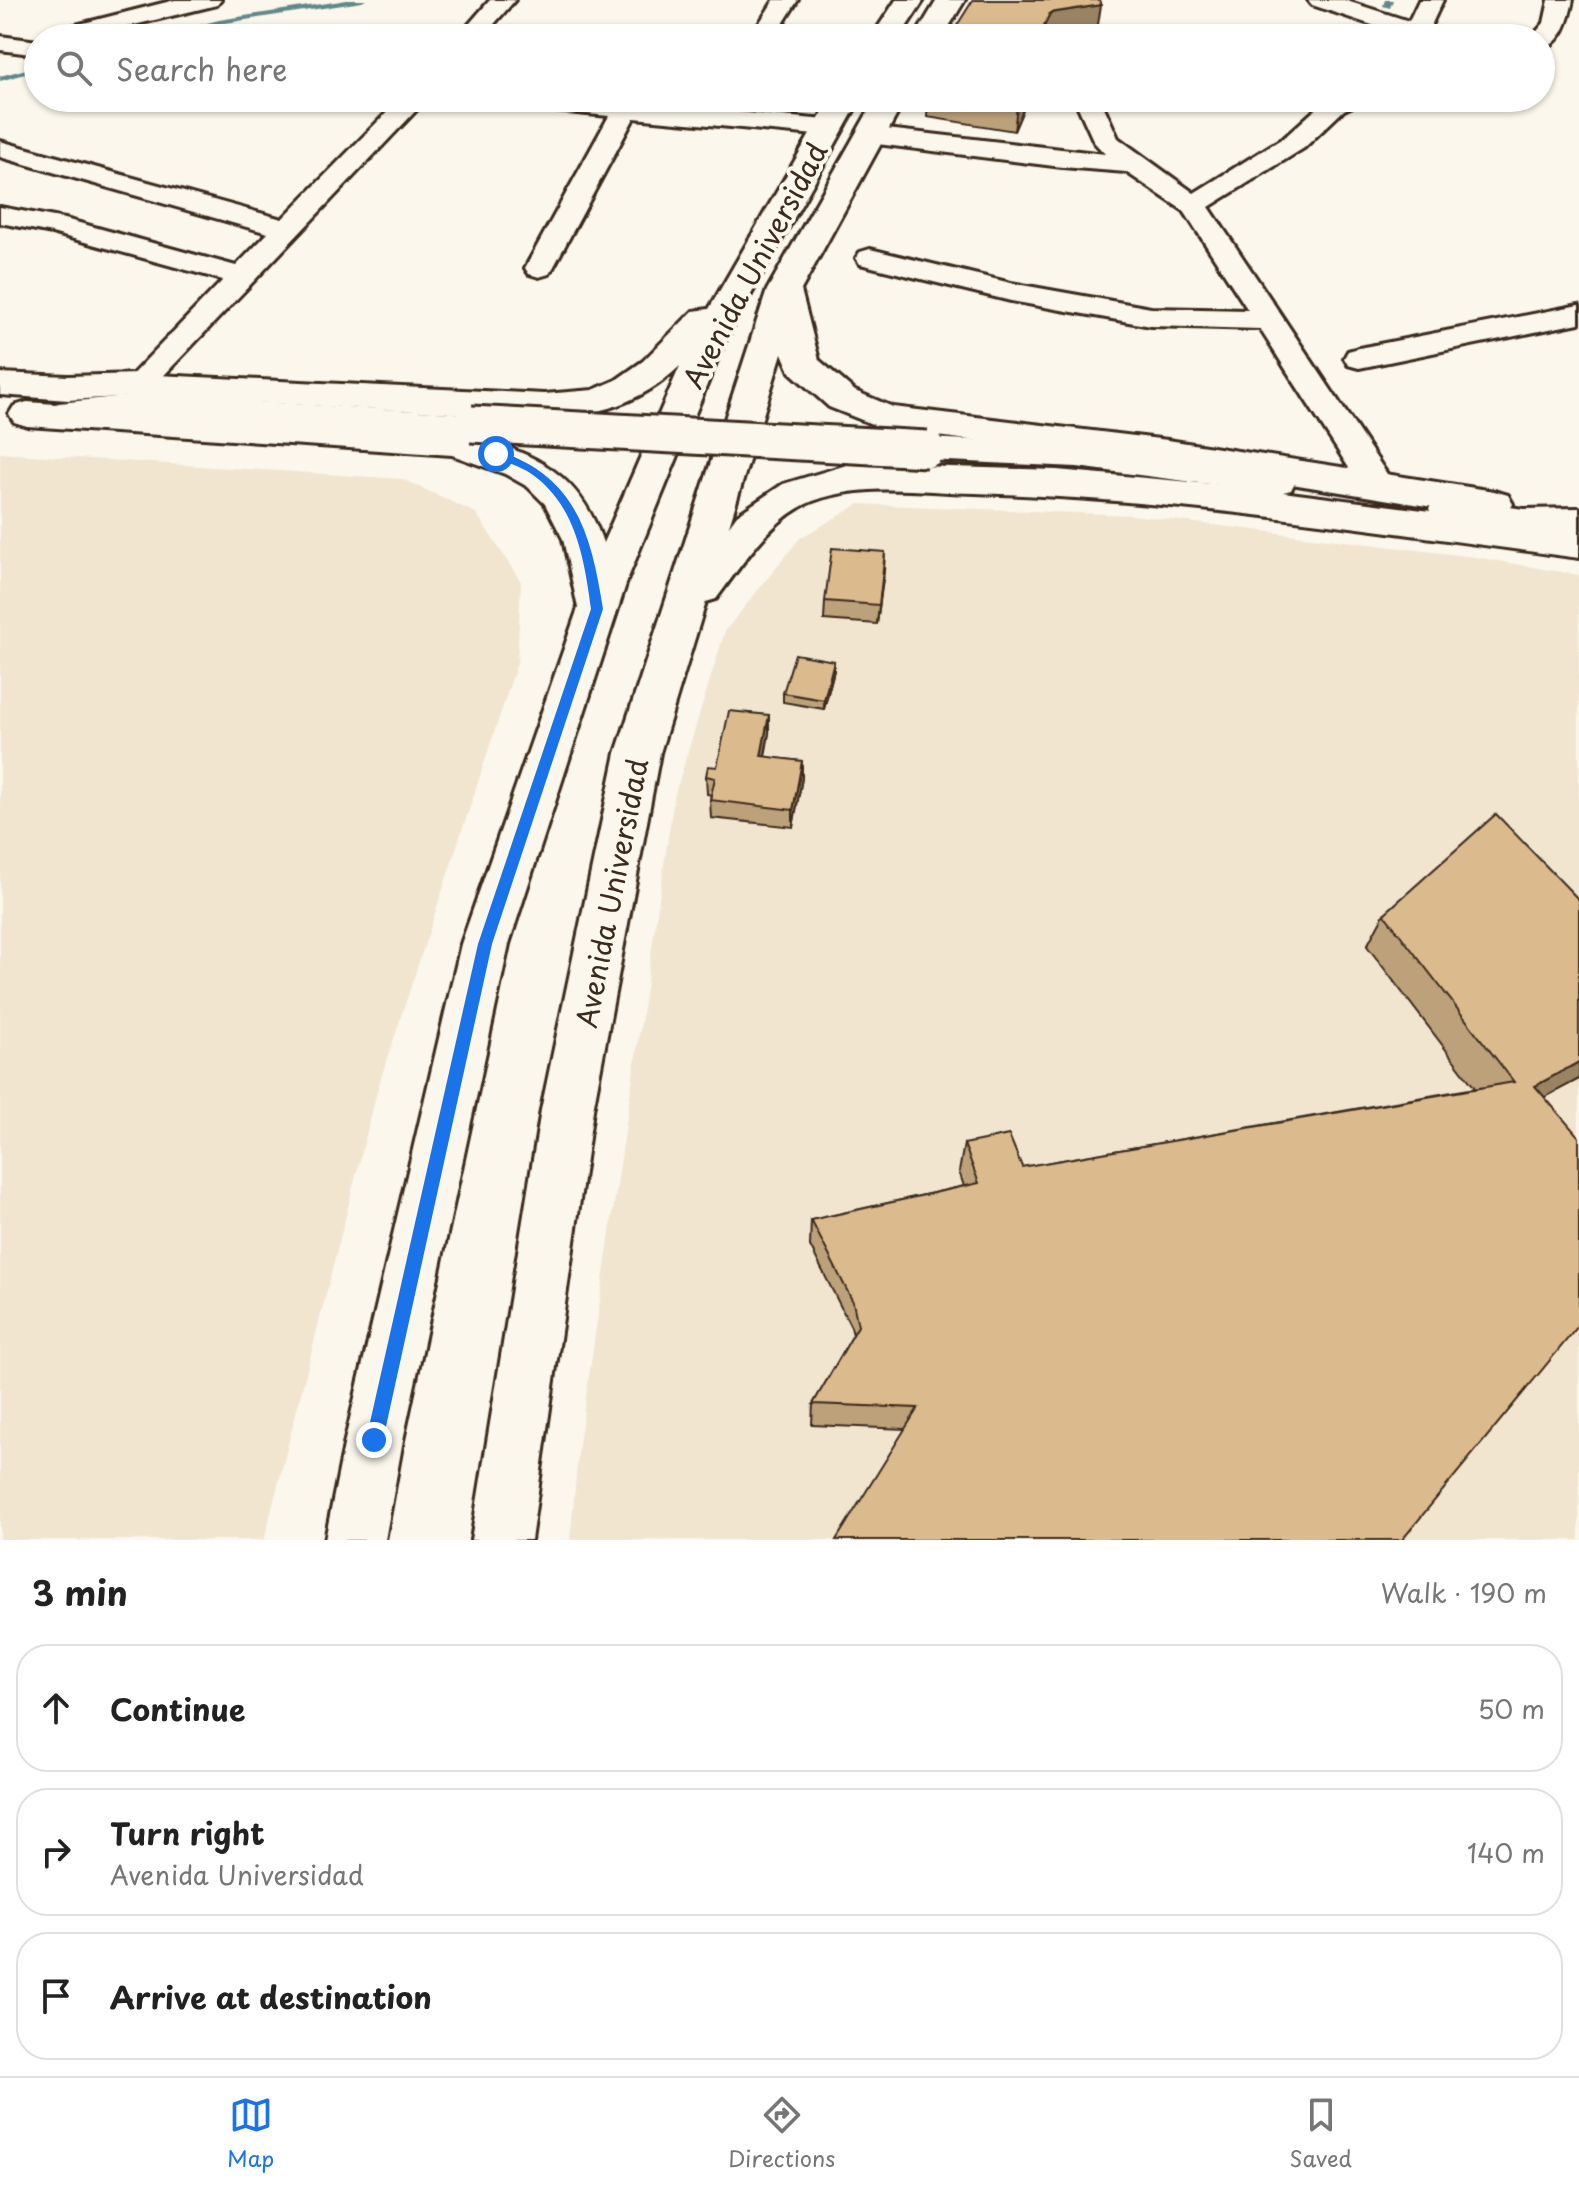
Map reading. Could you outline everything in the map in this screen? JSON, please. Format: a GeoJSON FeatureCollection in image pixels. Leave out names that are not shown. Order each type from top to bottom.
{"type":"FeatureCollection","features":[{"type":"Feature","properties":{"kind":"street"},"geometry":{"type":"LineString","coordinates":[[102,24],[209,0]]}},
{"type":"Feature","properties":{"kind":"street"},"geometry":{"type":"LineString","coordinates":[[482,24],[503,0]]}},
{"type":"Feature","properties":{"kind":"street"},"geometry":{"type":"LineString","coordinates":[[771,24],[786,0]]}},
{"type":"Feature","properties":{"kind":"street"},"geometry":{"type":"LineString","coordinates":[[894,24],[910,0]]}},
{"type":"Feature","properties":{"kind":"street"},"geometry":{"type":"LineString","coordinates":[[936,24],[951,0]]}},
{"type":"Feature","properties":{"kind":"street"},"geometry":{"type":"LineString","coordinates":[[1320,0],[1384,24]]}},
{"type":"Feature","properties":{"kind":"street"},"geometry":{"type":"LineString","coordinates":[[1419,24],[1431,0]]}},
{"type":"Feature","properties":{"kind":"street"},"geometry":{"type":"LineString","coordinates":[[1555,25],[1561,0]]}},
{"type":"Feature","properties":{"kind":"street"},"geometry":{"type":"LineString","coordinates":[[136,395],[242,276],[402,112]]}},
{"type":"Feature","properties":{"kind":"street"},"geometry":{"type":"LineString","coordinates":[[539,268],[624,112]]}},
{"type":"Feature","properties":{"kind":"street"},"geometry":{"type":"LineString","coordinates":[[812,112],[836,113]]}},
{"type":"Feature","properties":{"kind":"street"},"geometry":{"type":"LineString","coordinates":[[1093,112],[1107,142],[1133,164],[1194,205],[1377,485]]}},
{"type":"Feature","properties":{"kind":"street"},"geometry":{"type":"LineString","coordinates":[[1194,205],[1295,142],[1327,112]]}},
{"type":"Feature","properties":{"kind":"street","name":"Avenida Universidad"},"geometry":{"type":"LineString","coordinates":[[501,1540],[567,1110],[638,753],[685,610],[764,284],[836,113]]}},
{"type":"Feature","properties":{"kind":"street"},"geometry":{"type":"LineString","coordinates":[[880,116],[1062,159],[1133,164]]}},
{"type":"Feature","properties":{"kind":"street","name":"Avenida Universidad"},"geometry":{"type":"LineString","coordinates":[[355,1540],[485,944],[597,609],[707,343],[764,284],[880,116]]}},
{"type":"Feature","properties":{"kind":"street"},"geometry":{"type":"LineString","coordinates":[[0,149],[288,230]]}},
{"type":"Feature","properties":{"kind":"street"},"geometry":{"type":"LineString","coordinates":[[0,215],[55,225],[242,276]]}},
{"type":"Feature","properties":{"kind":"street"},"geometry":{"type":"LineString","coordinates":[[870,258],[1011,292],[1151,317],[1271,320]]}},
{"type":"Feature","properties":{"kind":"street"},"geometry":{"type":"LineString","coordinates":[[0,412],[57,402],[136,395],[544,406],[597,401],[637,385],[764,284],[802,364],[842,399],[887,418],[1168,452],[1579,519]]}},
{"type":"Feature","properties":{"kind":"street"},"geometry":{"type":"LineString","coordinates":[[1359,358],[1579,314]]}},
{"type":"Feature","properties":{"kind":"street"},"geometry":{"type":"LineString","coordinates":[[0,384],[57,402],[453,443],[496,454],[531,469],[553,488],[573,513],[590,558],[597,609]]}},
{"type":"Feature","properties":{"kind":"street"},"geometry":{"type":"LineString","coordinates":[[136,395],[471,424],[1077,456],[1229,474],[1524,521],[1579,519]]}},
{"type":"Feature","properties":{"kind":"street"},"geometry":{"type":"LineString","coordinates":[[685,610],[751,525],[796,493],[850,477],[1057,483],[1220,497],[1579,543]]}},
{"type":"Feature","properties":{"kind":"street"},"geometry":{"type":"LineString","coordinates":[[1524,521],[1579,543]]}},
{"type":"Feature","properties":{"kind":"shaded area"},"geometry":{"type":"Polygon","coordinates":[[[0,453],[402,479],[476,513],[521,582],[517,663],[379,1084],[264,1540],[0,1540],[0,453]]]}},
{"type":"Feature","properties":{"kind":"shaded area"},"geometry":{"type":"Polygon","coordinates":[[[859,504],[1132,515],[1475,557],[1579,575],[1579,1540],[570,1540],[579,1444],[674,797],[725,631],[800,538],[859,504]]]}},
{"type":"Feature","properties":{"kind":"building"},"geometry":{"type":"Polygon","coordinates":[[[973,0],[1099,0],[1101,5],[1050,13],[1045,24],[958,24],[973,0]]]}},
{"type":"Feature","properties":{"kind":"building"},"geometry":{"type":"Polygon","coordinates":[[[832,548],[885,552],[879,605],[825,601],[832,548]]]}},
{"type":"Feature","properties":{"kind":"building"},"geometry":{"type":"Polygon","coordinates":[[[795,654],[834,661],[824,700],[783,693],[795,654]]]}},
{"type":"Feature","properties":{"kind":"building"},"geometry":{"type":"Polygon","coordinates":[[[729,711],[769,715],[761,756],[802,761],[793,810],[710,800],[715,778],[706,776],[708,766],[717,767],[729,711]]]}},
{"type":"Feature","properties":{"kind":"building"},"geometry":{"type":"Polygon","coordinates":[[[1496,814],[1579,900],[1579,1062],[1535,1086],[1579,1137],[1579,1325],[1402,1540],[836,1540],[918,1408],[813,1404],[858,1326],[853,1302],[811,1220],[979,1183],[964,1144],[1009,1135],[1022,1167],[1514,1082],[1384,914],[1496,814]]]}},
{"type":"Feature","properties":{"kind":"waterway"},"geometry":{"type":"LineString","coordinates":[[211,24],[362,0]]}},
{"type":"Feature","properties":{"kind":"waterway"},"geometry":{"type":"LineString","coordinates":[[1387,6],[1389,0]]}},
{"type":"Feature","properties":{"kind":"waterway"},"geometry":{"type":"LineString","coordinates":[[0,79],[24,72]]}},
{"type":"Feature","properties":{"kind":"route"},"geometry":{"type":"LineString","coordinates":[[374,1440],[485,944],[597,609],[590,558],[573,513],[553,488],[531,469],[496,454]]}}]}
